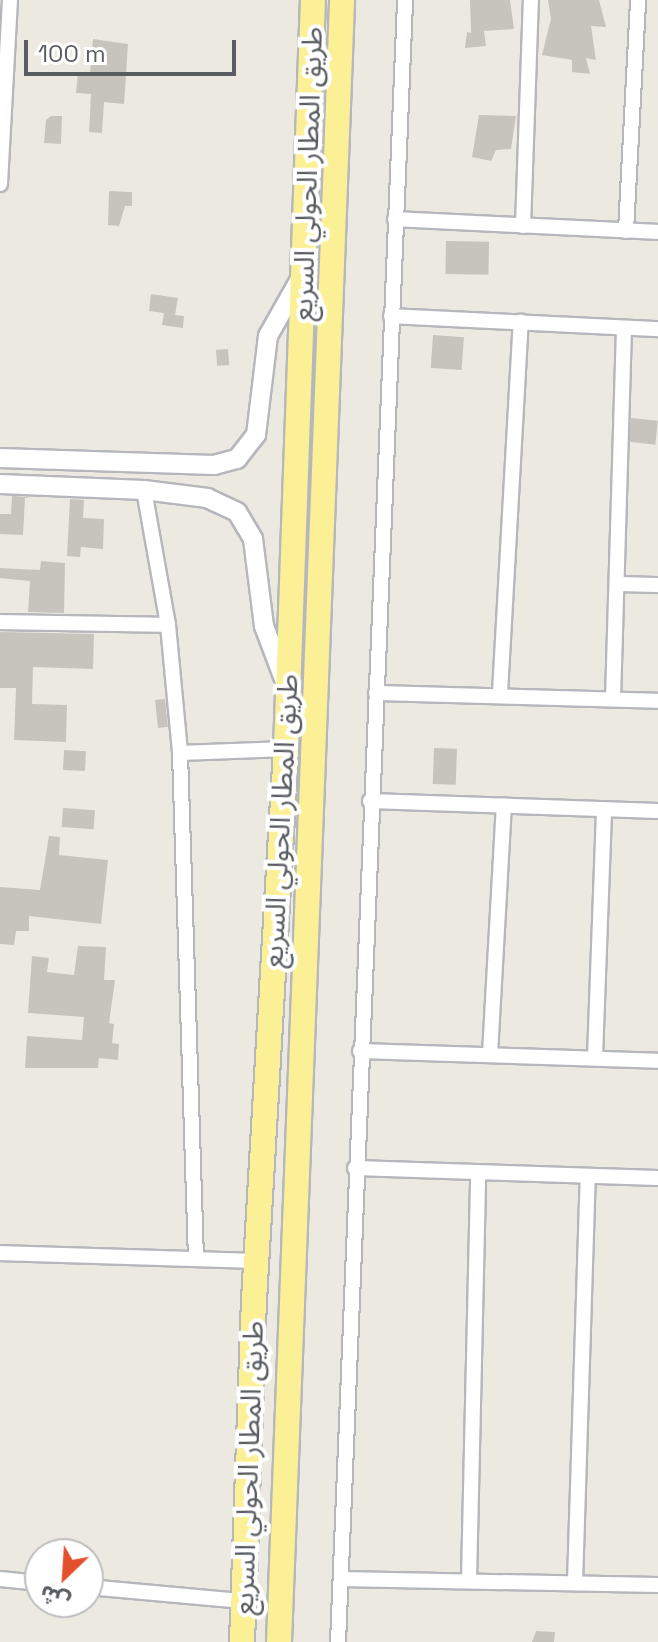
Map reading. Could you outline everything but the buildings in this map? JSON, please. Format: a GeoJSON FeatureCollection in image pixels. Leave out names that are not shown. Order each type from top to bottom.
{"type":"FeatureCollection","features":[{"type":"Feature","properties":{"kind":"highway","name":"طريق المطار الحولي السريع"},"geometry":{"type":"LineString","coordinates":[[242,1642],[254,1300],[286,749],[313,0]]}},
{"type":"Feature","properties":{"kind":"highway","name":"طريق المطار الحولي السريع"},"geometry":{"type":"LineString","coordinates":[[279,1642],[342,0]]}},
{"type":"Feature","properties":{"kind":"highway"},"geometry":{"type":"LineString","coordinates":[[254,1300],[273,1307],[293,1301]]}},
{"type":"Feature","properties":{"kind":"highway"},"geometry":{"type":"LineString","coordinates":[[252,1372],[271,1367],[290,1374]]}},
{"type":"Feature","properties":{"kind":"street"},"geometry":{"type":"LineString","coordinates":[[0,184],[10,0]]}},
{"type":"Feature","properties":{"kind":"street"},"geometry":{"type":"LineString","coordinates":[[338,1642],[405,0]]}},
{"type":"Feature","properties":{"kind":"street"},"geometry":{"type":"LineString","coordinates":[[523,226],[531,0]]}},
{"type":"Feature","properties":{"kind":"street"},"geometry":{"type":"LineString","coordinates":[[626,231],[638,0]]}},
{"type":"Feature","properties":{"kind":"street"},"geometry":{"type":"LineString","coordinates":[[395,219],[658,232]]}},
{"type":"Feature","properties":{"kind":"street"},"geometry":{"type":"LineString","coordinates":[[0,458],[214,465],[237,459],[256,435],[265,346],[294,294],[304,259]]}},
{"type":"Feature","properties":{"kind":"street"},"geometry":{"type":"LineString","coordinates":[[391,316],[658,329]]}},
{"type":"Feature","properties":{"kind":"street"},"geometry":{"type":"LineString","coordinates":[[500,693],[521,322]]}},
{"type":"Feature","properties":{"kind":"street"},"geometry":{"type":"LineString","coordinates":[[613,699],[624,328]]}},
{"type":"Feature","properties":{"kind":"street"},"geometry":{"type":"LineString","coordinates":[[0,484],[144,490],[207,498],[244,519],[253,539],[264,626],[282,670],[286,701]]}},
{"type":"Feature","properties":{"kind":"street"},"geometry":{"type":"LineString","coordinates":[[144,490],[168,625],[180,753],[196,1258]]}},
{"type":"Feature","properties":{"kind":"street"},"geometry":{"type":"LineString","coordinates":[[617,584],[658,585]]}},
{"type":"Feature","properties":{"kind":"street"},"geometry":{"type":"LineString","coordinates":[[0,622],[168,625]]}},
{"type":"Feature","properties":{"kind":"street"},"geometry":{"type":"LineString","coordinates":[[376,693],[500,693],[658,701]]}},
{"type":"Feature","properties":{"kind":"street"},"geometry":{"type":"LineString","coordinates":[[180,753],[286,749]]}},
{"type":"Feature","properties":{"kind":"street"},"geometry":{"type":"LineString","coordinates":[[370,801],[658,811]]}},
{"type":"Feature","properties":{"kind":"street"},"geometry":{"type":"LineString","coordinates":[[490,1054],[504,805]]}},
{"type":"Feature","properties":{"kind":"street"},"geometry":{"type":"LineString","coordinates":[[595,1057],[604,809]]}},
{"type":"Feature","properties":{"kind":"street"},"geometry":{"type":"LineString","coordinates":[[360,1051],[658,1061]]}},
{"type":"Feature","properties":{"kind":"street"},"geometry":{"type":"LineString","coordinates":[[355,1168],[658,1178]]}},
{"type":"Feature","properties":{"kind":"street"},"geometry":{"type":"LineString","coordinates":[[469,1580],[478,1172]]}},
{"type":"Feature","properties":{"kind":"street"},"geometry":{"type":"LineString","coordinates":[[575,1583],[588,1176]]}},
{"type":"Feature","properties":{"kind":"street"},"geometry":{"type":"LineString","coordinates":[[0,1253],[257,1261]]}},
{"type":"Feature","properties":{"kind":"street"},"geometry":{"type":"LineString","coordinates":[[0,1579],[24,1581]]}},
{"type":"Feature","properties":{"kind":"street"},"geometry":{"type":"LineString","coordinates":[[341,1579],[658,1585]]}},
{"type":"Feature","properties":{"kind":"street"},"geometry":{"type":"LineString","coordinates":[[104,1588],[243,1601]]}}]}
